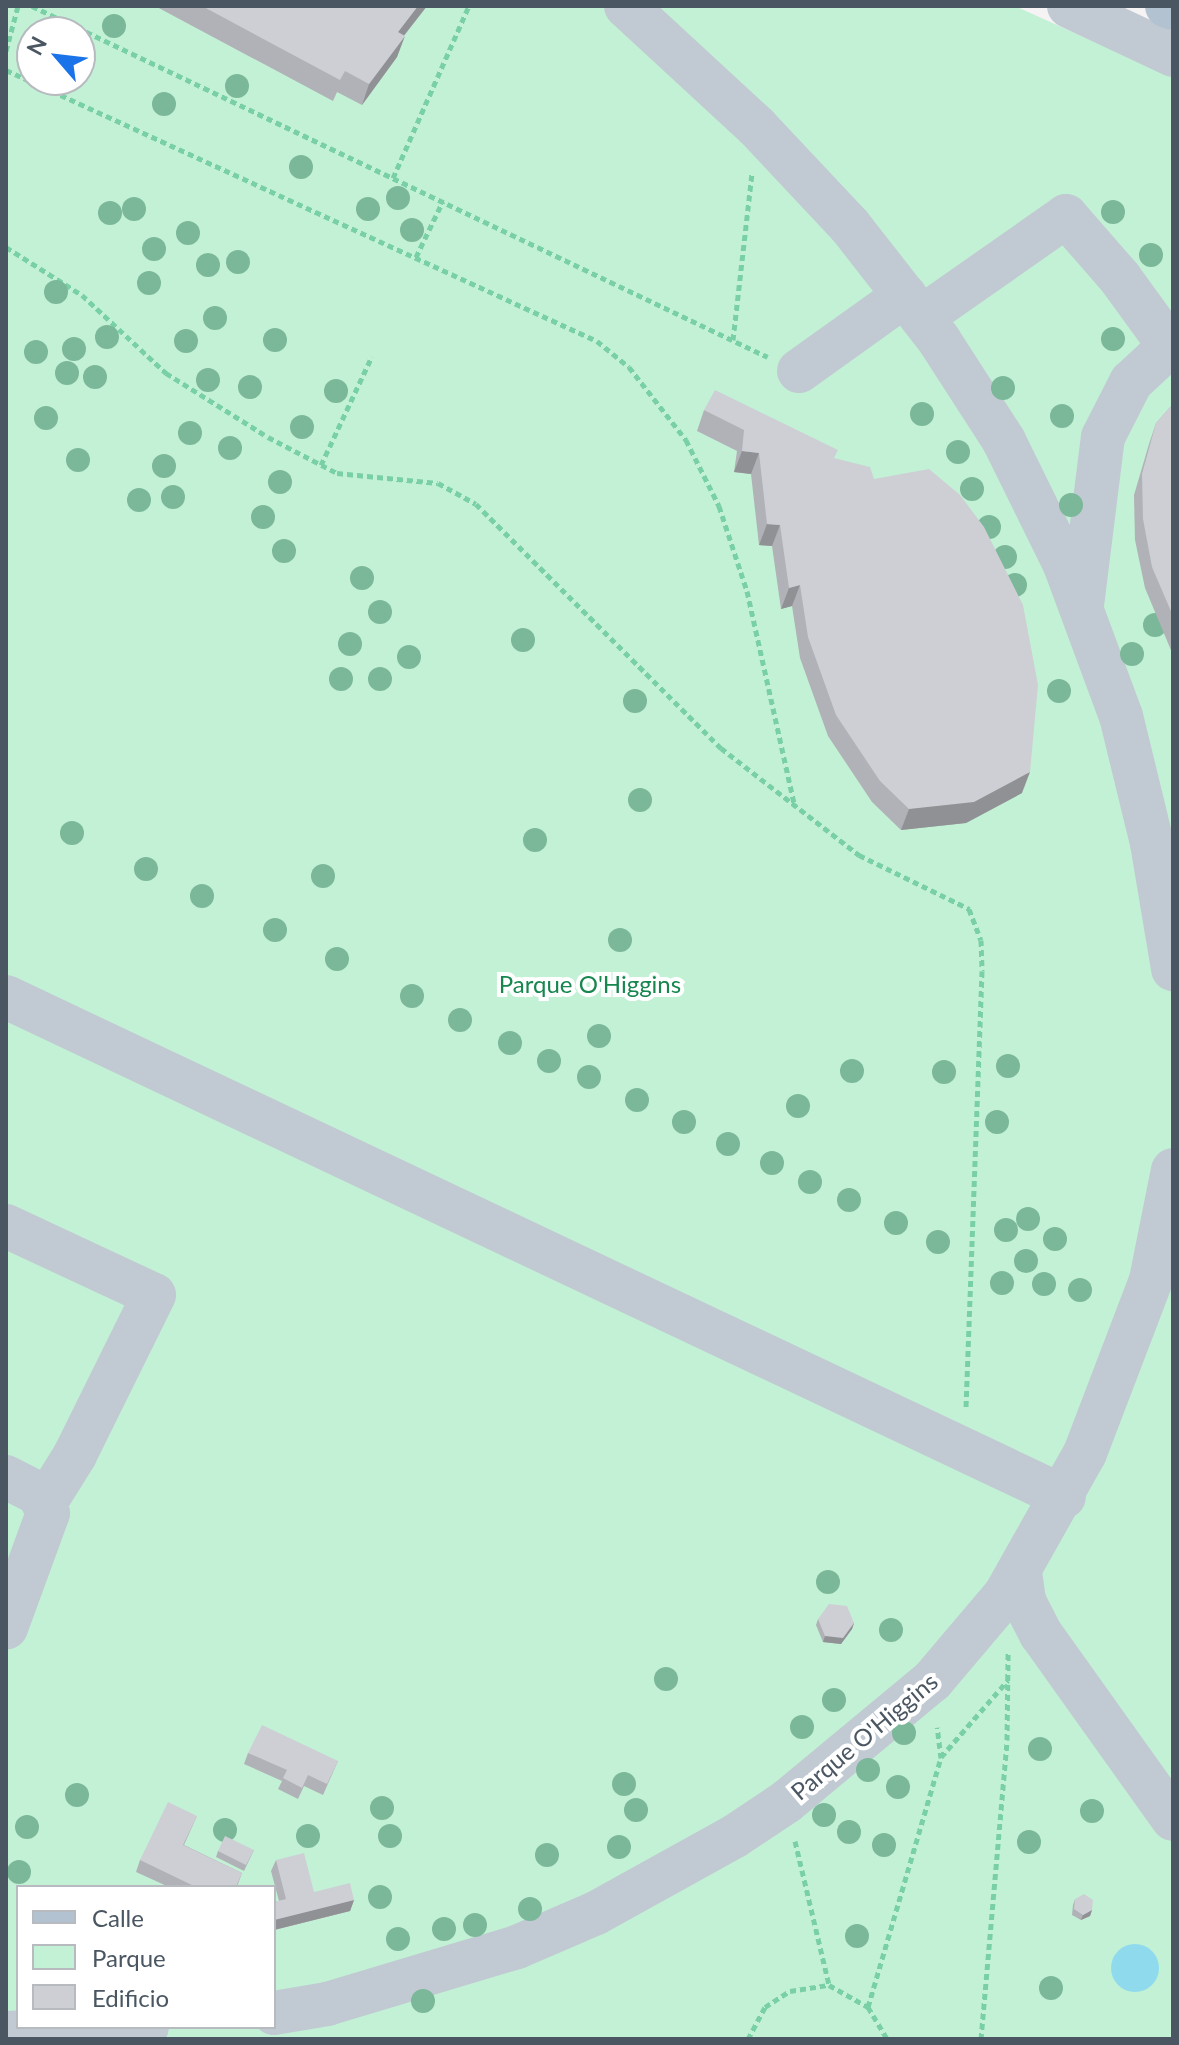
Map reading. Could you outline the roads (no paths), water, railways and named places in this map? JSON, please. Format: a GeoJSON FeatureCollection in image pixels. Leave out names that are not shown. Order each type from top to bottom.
{"type":"FeatureCollection","features":[{"type":"Feature","properties":{"kind":"lane"},"geometry":{"type":"LineString","coordinates":[[626,6],[757,127],[914,306],[1004,441],[1081,607],[1121,716],[1139,786],[1173,969]]}},
{"type":"Feature","properties":{"kind":"lane"},"geometry":{"type":"LineString","coordinates":[[1069,6],[1173,55]]}},
{"type":"Feature","properties":{"kind":"lane"},"geometry":{"type":"LineString","coordinates":[[799,371],[1066,216],[1120,278],[1170,343],[1131,382],[1103,437],[1081,607]]}},
{"type":"Feature","properties":{"kind":"lane"},"geometry":{"type":"LineString","coordinates":[[6,997],[1064,1497]]}},
{"type":"Feature","properties":{"kind":"lane","name":"Parque O'Higgins"},"geometry":{"type":"LineString","coordinates":[[276,2013],[327,2004],[517,1947],[608,1906],[786,1802],[932,1681],[1013,1583],[1064,1497],[1124,1360],[1166,1245],[1173,1170]]}},
{"type":"Feature","properties":{"kind":"lane"},"geometry":{"type":"LineString","coordinates":[[6,1226],[154,1295],[75,1455],[45,1503],[47,1523],[6,1628]]}},
{"type":"Feature","properties":{"kind":"lane"},"geometry":{"type":"LineString","coordinates":[[6,1477],[45,1503]]}},
{"type":"Feature","properties":{"kind":"lane"},"geometry":{"type":"LineString","coordinates":[[1013,1583],[1041,1634],[1173,1819]]}},
{"type":"Feature","properties":{"kind":"lane"},"geometry":{"type":"LineString","coordinates":[[6,2033],[71,2036],[130,2029]]}},
{"type":"Feature","properties":{"kind":"water"},"geometry":{"type":"Polygon","coordinates":[[[1135,1944],[1152,1951],[1159,1968],[1152,1985],[1135,1992],[1118,1985],[1111,1968],[1118,1951],[1135,1944]]]}}]}
